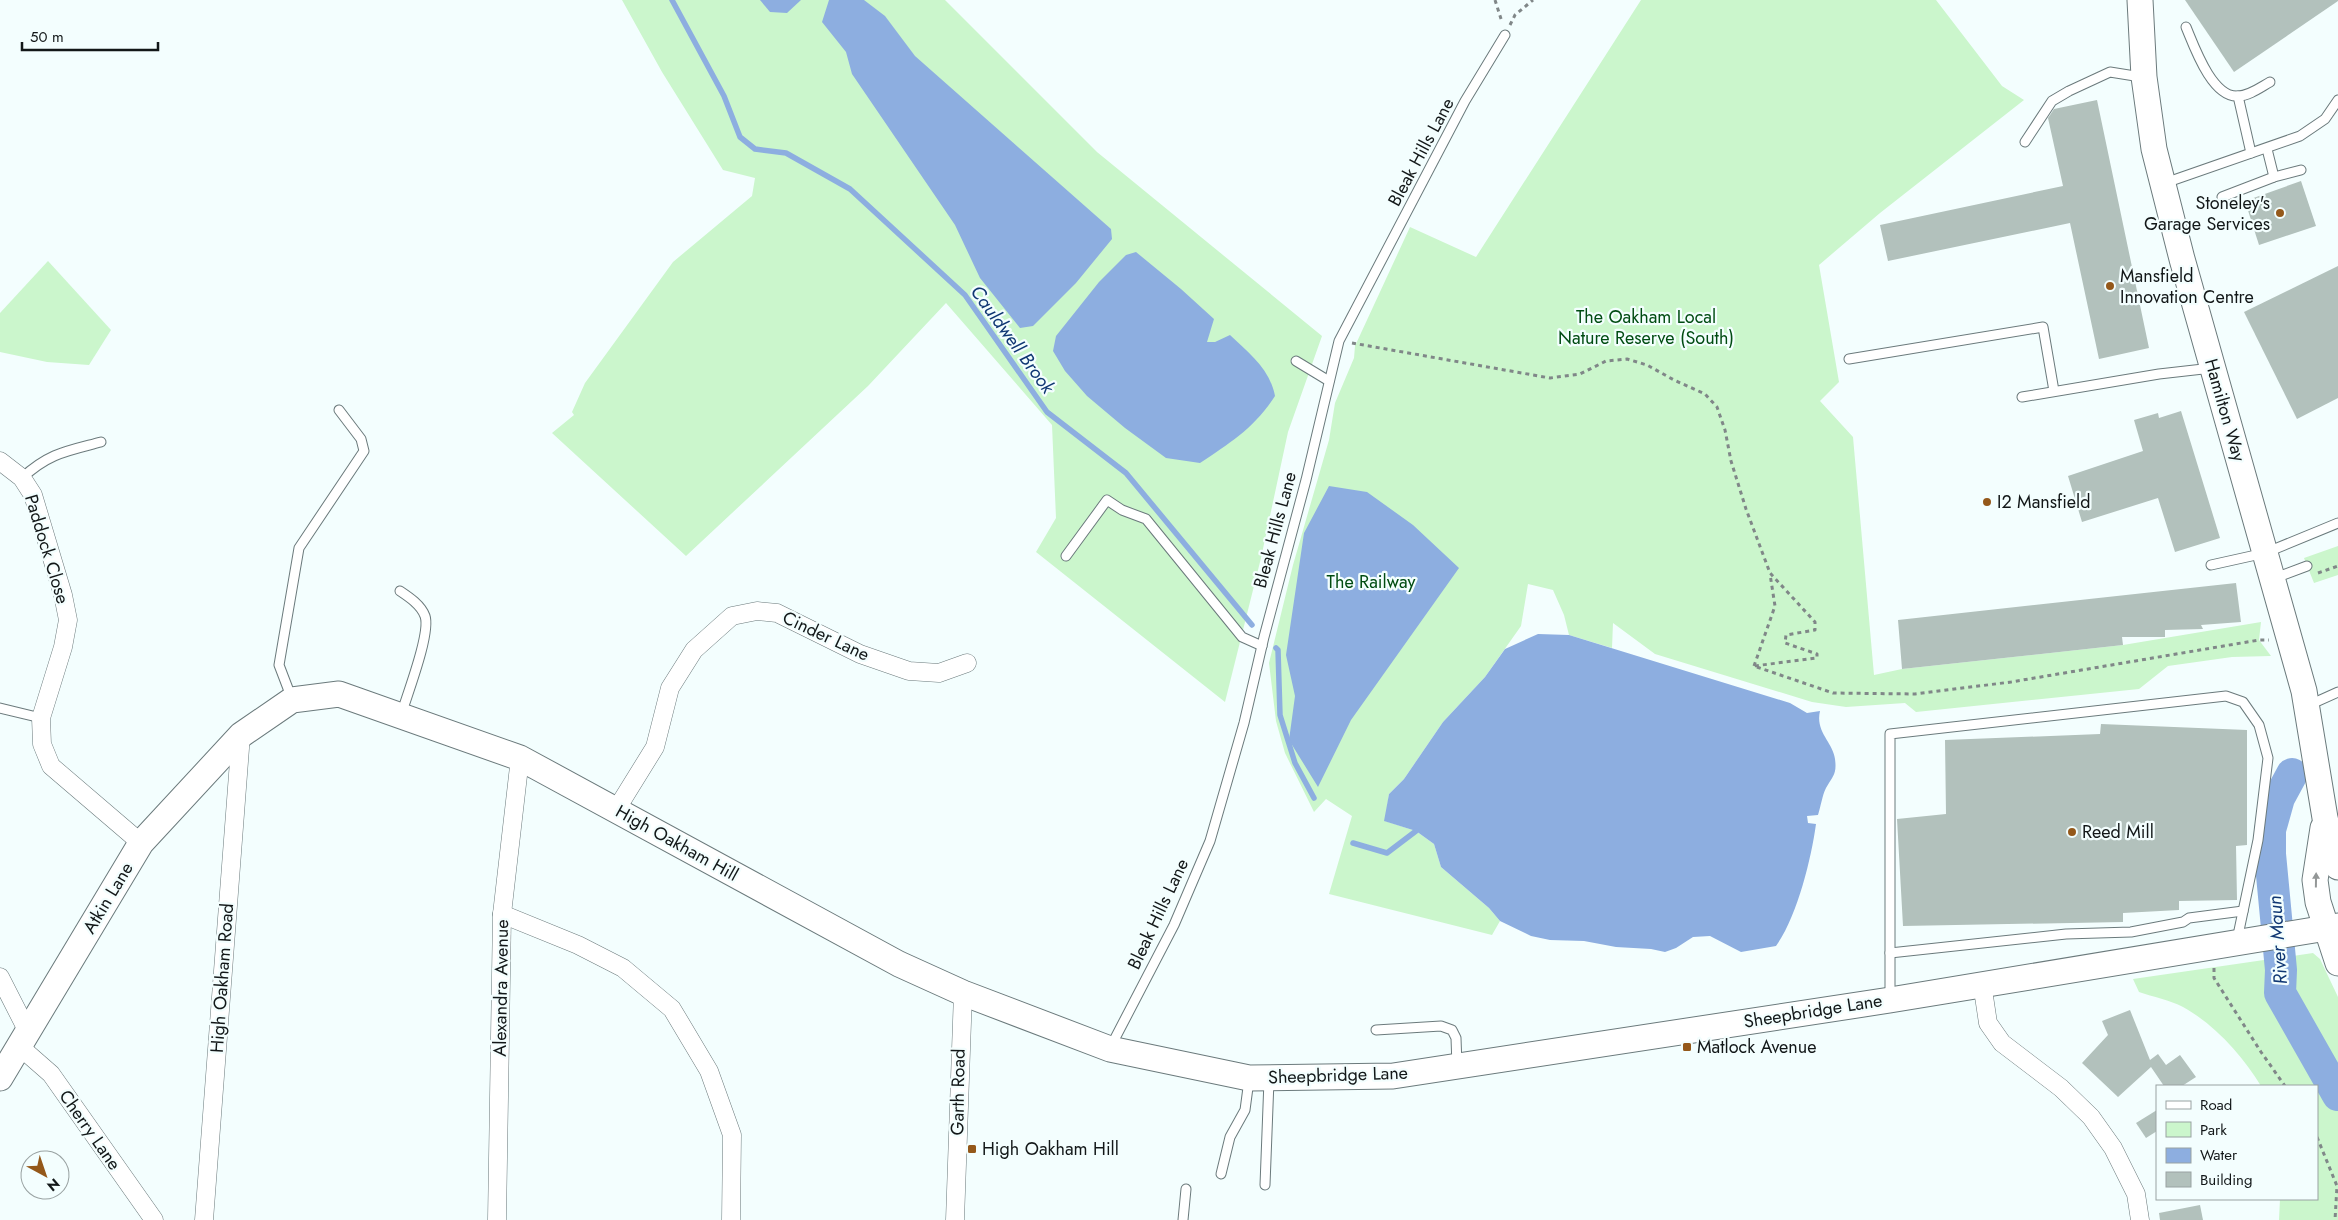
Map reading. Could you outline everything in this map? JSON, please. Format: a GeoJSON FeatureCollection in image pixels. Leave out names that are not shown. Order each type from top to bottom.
{"type":"FeatureCollection","features":[{"type":"Feature","properties":{"kind":"street","name":"Hamilton Way"},"geometry":{"type":"LineString","coordinates":[[2140,0],[2144,77],[2154,149],[2162,184],[2307,706],[2325,818],[2338,867]]}},
{"type":"Feature","properties":{"kind":"street","name":"Paddock Close"},"geometry":{"type":"LineString","coordinates":[[0,461],[22,478],[33,494],[63,595],[68,620],[64,647],[41,718],[42,744],[51,766],[141,843]]}},
{"type":"Feature","properties":{"kind":"street","name":"Cinder Lane"},"geometry":{"type":"LineString","coordinates":[[616,810],[656,747],[670,688],[694,650],[732,616],[758,611],[777,613],[860,654],[909,671],[939,673],[967,664]]}},
{"type":"Feature","properties":{"kind":"street","name":"High Oakham Hill"},"geometry":{"type":"LineString","coordinates":[[241,735],[292,700],[339,694],[401,715],[520,758],[899,964],[963,993],[1110,1049]]}},
{"type":"Feature","properties":{"kind":"street","name":"Atkin Lane"},"geometry":{"type":"LineString","coordinates":[[0,1078],[141,843],[241,735]]}},
{"type":"Feature","properties":{"kind":"street","name":"High Oakham Road"},"geometry":{"type":"LineString","coordinates":[[204,1220],[241,735]]}},
{"type":"Feature","properties":{"kind":"street","name":"Alexandra Avenue"},"geometry":{"type":"LineString","coordinates":[[497,1220],[502,914],[520,758]]}},
{"type":"Feature","properties":{"kind":"street","name":"Hamilton Way"},"geometry":{"type":"LineString","coordinates":[[2325,818],[2315,880],[2318,902],[2332,926],[2338,963]]}},
{"type":"Feature","properties":{"kind":"street"},"geometry":{"type":"LineString","coordinates":[[502,914],[578,945],[623,968],[672,1009],[709,1071],[732,1135],[731,1220]]}},
{"type":"Feature","properties":{"kind":"street","name":"Sheepbridge Lane"},"geometry":{"type":"LineString","coordinates":[[1110,1049],[1259,1078],[1393,1076],[1890,1000],[1982,983],[2332,926]]}},
{"type":"Feature","properties":{"kind":"street"},"geometry":{"type":"LineString","coordinates":[[0,976],[24,1039]]}},
{"type":"Feature","properties":{"kind":"street"},"geometry":{"type":"LineString","coordinates":[[1982,983],[1988,1023],[2002,1043],[2061,1088],[2091,1117],[2113,1148],[2136,1194],[2140,1220]]}},
{"type":"Feature","properties":{"kind":"street","name":"Garth Road"},"geometry":{"type":"LineString","coordinates":[[955,1220],[963,993]]}},
{"type":"Feature","properties":{"kind":"street","name":"Cherry Lane"},"geometry":{"type":"LineString","coordinates":[[24,1039],[51,1074],[154,1220]]}},
{"type":"Feature","properties":{"kind":"lane"},"geometry":{"type":"LineString","coordinates":[[2186,28],[2206,70],[2216,86],[2227,95],[2238,96],[2270,82]]}},
{"type":"Feature","properties":{"kind":"lane","name":"Bleak Hills Lane"},"geometry":{"type":"LineString","coordinates":[[1110,1049],[1174,925],[1210,842],[1244,724],[1339,341],[1465,101],[1506,35]]}},
{"type":"Feature","properties":{"kind":"lane"},"geometry":{"type":"LineString","coordinates":[[2025,142],[2052,101],[2110,72],[2144,77]]}},
{"type":"Feature","properties":{"kind":"lane"},"geometry":{"type":"LineString","coordinates":[[2238,96],[2251,153]]}},
{"type":"Feature","properties":{"kind":"lane"},"geometry":{"type":"LineString","coordinates":[[2162,184],[2300,136],[2325,119],[2338,100]]}},
{"type":"Feature","properties":{"kind":"lane"},"geometry":{"type":"LineString","coordinates":[[2267,149],[2274,177]]}},
{"type":"Feature","properties":{"kind":"lane"},"geometry":{"type":"LineString","coordinates":[[2222,197],[2274,177],[2301,170]]}},
{"type":"Feature","properties":{"kind":"lane"},"geometry":{"type":"LineString","coordinates":[[1849,359],[2043,327],[2054,391]]}},
{"type":"Feature","properties":{"kind":"lane"},"geometry":{"type":"LineString","coordinates":[[1296,361],[1329,380]]}},
{"type":"Feature","properties":{"kind":"lane"},"geometry":{"type":"LineString","coordinates":[[2022,397],[2158,374],[2213,368]]}},
{"type":"Feature","properties":{"kind":"lane"},"geometry":{"type":"LineString","coordinates":[[292,700],[279,665],[299,548],[364,451],[361,439],[339,410]]}},
{"type":"Feature","properties":{"kind":"lane"},"geometry":{"type":"LineString","coordinates":[[22,478],[37,464],[50,456],[101,442]]}},
{"type":"Feature","properties":{"kind":"lane"},"geometry":{"type":"LineString","coordinates":[[1066,556],[1107,500],[1122,510],[1146,519],[1242,637],[1262,646]]}},
{"type":"Feature","properties":{"kind":"lane"},"geometry":{"type":"LineString","coordinates":[[2211,565],[2265,554],[2338,523]]}},
{"type":"Feature","properties":{"kind":"lane"},"geometry":{"type":"LineString","coordinates":[[2272,579],[2307,566]]}},
{"type":"Feature","properties":{"kind":"lane"},"geometry":{"type":"LineString","coordinates":[[400,591],[418,606],[426,618],[424,640],[401,715]]}},
{"type":"Feature","properties":{"kind":"lane"},"geometry":{"type":"LineString","coordinates":[[2307,706],[2338,692]]}},
{"type":"Feature","properties":{"kind":"lane"},"geometry":{"type":"LineString","coordinates":[[1890,1000],[1890,734],[2226,696],[2243,702],[2260,725],[2268,758],[2258,840],[2237,941]]}},
{"type":"Feature","properties":{"kind":"lane"},"geometry":{"type":"LineString","coordinates":[[0,708],[41,718]]}},
{"type":"Feature","properties":{"kind":"lane"},"geometry":{"type":"LineString","coordinates":[[1890,953],[2066,934],[2131,932],[2183,922],[2189,918],[2243,911]]}},
{"type":"Feature","properties":{"kind":"lane"},"geometry":{"type":"LineString","coordinates":[[1376,1030],[1442,1026],[1452,1030],[1456,1038],[1457,1066]]}},
{"type":"Feature","properties":{"kind":"lane"},"geometry":{"type":"LineString","coordinates":[[1221,1174],[1230,1138],[1246,1110],[1259,1078]]}},
{"type":"Feature","properties":{"kind":"lane"},"geometry":{"type":"LineString","coordinates":[[1259,1078],[1265,1185]]}},
{"type":"Feature","properties":{"kind":"lane"},"geometry":{"type":"LineString","coordinates":[[1183,1220],[1186,1190]]}},
{"type":"Feature","properties":{"kind":"path"},"geometry":{"type":"LineString","coordinates":[[1495,0],[1506,35]]}},
{"type":"Feature","properties":{"kind":"path"},"geometry":{"type":"LineString","coordinates":[[1506,35],[1515,15],[1533,0]]}},
{"type":"Feature","properties":{"kind":"path"},"geometry":{"type":"LineString","coordinates":[[1339,341],[1550,378],[1580,374],[1606,361],[1627,359],[1647,365],[1705,394],[1717,407],[1723,422],[1746,510],[1770,573],[1775,606],[1754,666]]}},
{"type":"Feature","properties":{"kind":"path"},"geometry":{"type":"LineString","coordinates":[[1754,666],[1817,658],[1817,654],[1786,643],[1786,635],[1814,630],[1815,622],[1770,573]]}},
{"type":"Feature","properties":{"kind":"path"},"geometry":{"type":"LineString","coordinates":[[1754,666],[1833,693],[1916,694],[2011,682],[2259,640],[2290,642]]}},
{"type":"Feature","properties":{"kind":"path"},"geometry":{"type":"LineString","coordinates":[[2237,941],[2214,978],[2260,1052],[2284,1085]]}},
{"type":"Feature","properties":{"kind":"path"},"geometry":{"type":"LineString","coordinates":[[2318,1139],[2337,1186],[2335,1220]]}},
{"type":"Feature","properties":{"kind":"green space"},"geometry":{"type":"Polygon","coordinates":[[[622,0],[945,0],[1097,152],[1322,336],[1288,432],[1261,558],[1225,702],[1036,552],[1056,518],[1052,425],[946,303],[868,386],[686,556],[552,433],[574,415],[572,412],[585,383],[673,262],[752,196],[755,178],[723,170],[662,72],[622,0]]]}},
{"type":"Feature","properties":{"kind":"green space","name":"The Oakham Local Nature Reserve (South)"},"geometry":{"type":"Polygon","coordinates":[[[1641,0],[1936,0],[2002,86],[2024,100],[1880,213],[1819,265],[1839,382],[1820,401],[1853,437],[1874,675],[1902,669],[2123,645],[2261,622],[2259,640],[2271,656],[2232,657],[2168,666],[2139,689],[1916,712],[1905,703],[1846,707],[1812,702],[1655,654],[1613,623],[1612,648],[1569,635],[1564,615],[1553,590],[1528,584],[1521,626],[1485,677],[1443,722],[1404,779],[1389,794],[1385,821],[1416,831],[1434,844],[1441,867],[1489,908],[1500,921],[1492,935],[1329,894],[1352,816],[1326,799],[1314,812],[1285,753],[1276,721],[1269,663],[1293,565],[1329,440],[1335,403],[1354,358],[1355,346],[1410,227],[1476,257],[1641,0]]]}},
{"type":"Feature","properties":{"kind":"green space"},"geometry":{"type":"Polygon","coordinates":[[[48,261],[111,330],[89,365],[47,362],[0,352],[0,313],[48,261]]]}},
{"type":"Feature","properties":{"kind":"green space"},"geometry":{"type":"Polygon","coordinates":[[[2338,546],[2338,575],[2314,583],[2304,558],[2338,546]]]}},
{"type":"Feature","properties":{"kind":"green space"},"geometry":{"type":"Polygon","coordinates":[[[2313,953],[2320,959],[2338,997],[2338,1220],[2279,1220],[2280,1200],[2318,1200],[2318,1085],[2260,1085],[2237,1052],[2206,1022],[2183,1007],[2139,992],[2133,979],[2313,953]]]}},
{"type":"Feature","properties":{"kind":"water"},"geometry":{"type":"Polygon","coordinates":[[[760,0],[801,0],[787,13],[770,12],[760,0]]]}},
{"type":"Feature","properties":{"kind":"water"},"geometry":{"type":"Polygon","coordinates":[[[829,0],[864,0],[885,16],[915,56],[1111,229],[1112,239],[1076,283],[1033,326],[1020,328],[980,278],[955,225],[852,74],[846,52],[822,22],[829,0]]]}},
{"type":"Feature","properties":{"kind":"water"},"geometry":{"type":"Polygon","coordinates":[[[1136,252],[1214,319],[1207,342],[1215,342],[1230,335],[1258,362],[1272,386],[1275,396],[1250,426],[1200,463],[1166,458],[1125,428],[1087,396],[1065,371],[1053,351],[1056,336],[1099,282],[1126,255],[1136,252]]]}},
{"type":"Feature","properties":{"kind":"water","name":"The Railway"},"geometry":{"type":"Polygon","coordinates":[[[1329,486],[1367,492],[1413,525],[1459,568],[1351,720],[1318,787],[1289,740],[1295,696],[1286,655],[1304,533],[1329,486]]]}},
{"type":"Feature","properties":{"kind":"water"},"geometry":{"type":"Polygon","coordinates":[[[1538,634],[1569,635],[1790,703],[1807,713],[1820,711],[1819,718],[1822,731],[1834,753],[1835,772],[1825,791],[1818,815],[1807,816],[1808,823],[1816,824],[1807,871],[1797,904],[1784,934],[1776,946],[1741,952],[1710,936],[1693,937],[1676,948],[1665,952],[1651,949],[1616,947],[1584,941],[1550,940],[1531,936],[1500,921],[1489,908],[1441,867],[1434,844],[1416,831],[1384,821],[1389,794],[1404,779],[1443,722],[1485,677],[1505,649],[1538,634]]]}},
{"type":"Feature","properties":{"kind":"building"},"geometry":{"type":"Polygon","coordinates":[[[2185,0],[2338,0],[2338,1],[2234,72],[2185,0]]]}},
{"type":"Feature","properties":{"kind":"building","name":"Mansfield Innovation Centre"},"geometry":{"type":"Polygon","coordinates":[[[2097,100],[2149,348],[2099,359],[2070,223],[1888,261],[1880,225],[2063,186],[2048,118],[2054,109],[2097,100]]]}},
{"type":"Feature","properties":{"kind":"building","name":"Stoneley's Garage Services"},"geometry":{"type":"Polygon","coordinates":[[[2301,181],[2316,226],[2259,245],[2245,201],[2301,181]]]}},
{"type":"Feature","properties":{"kind":"building"},"geometry":{"type":"Polygon","coordinates":[[[2338,266],[2338,398],[2297,419],[2244,312],[2338,266]]]}},
{"type":"Feature","properties":{"kind":"building"},"geometry":{"type":"Polygon","coordinates":[[[2181,411],[2220,538],[2175,552],[2158,498],[2082,522],[2068,476],[2143,451],[2134,420],[2158,413],[2159,418],[2181,411]]]}},
{"type":"Feature","properties":{"kind":"building"},"geometry":{"type":"Polygon","coordinates":[[[2236,583],[2241,622],[2201,625],[2203,629],[2165,630],[2165,637],[2122,637],[2123,645],[1902,669],[1898,620],[2236,583]]]}},
{"type":"Feature","properties":{"kind":"building","name":"Reed Mill"},"geometry":{"type":"Polygon","coordinates":[[[2101,724],[2247,730],[2247,845],[2236,846],[2237,900],[2179,901],[2179,910],[2123,913],[2123,922],[1903,926],[1897,819],[1946,814],[1945,740],[2100,734],[2101,724]]]}},
{"type":"Feature","properties":{"kind":"building"},"geometry":{"type":"Polygon","coordinates":[[[2130,1010],[2150,1060],[2158,1054],[2166,1065],[2180,1055],[2196,1077],[2184,1085],[2163,1085],[2151,1067],[2118,1097],[2082,1063],[2108,1035],[2102,1021],[2130,1010]]]}},
{"type":"Feature","properties":{"kind":"building"},"geometry":{"type":"Polygon","coordinates":[[[2156,1111],[2156,1132],[2146,1138],[2136,1123],[2156,1111]]]}},
{"type":"Feature","properties":{"kind":"building"},"geometry":{"type":"Polygon","coordinates":[[[2200,1205],[2203,1220],[2160,1220],[2159,1213],[2200,1205]]]}},
{"type":"Feature","properties":{"kind":"waterway","name":"Cauldwell Brook"},"geometry":{"type":"LineString","coordinates":[[672,0],[724,96],[740,137],[755,149],[786,153],[850,189],[965,295],[1047,412],[1126,473],[1252,625]]}},
{"type":"Feature","properties":{"kind":"waterway","name":"Cauldwell Brook"},"geometry":{"type":"LineString","coordinates":[[1276,648],[1278,650],[1280,715],[1295,763],[1314,798]]}},
{"type":"Feature","properties":{"kind":"waterway","name":"River Maun"},"geometry":{"type":"LineString","coordinates":[[2292,774],[2279,798],[2270,830],[2270,854],[2281,970],[2280,993],[2338,1095]]}},
{"type":"Feature","properties":{"kind":"waterway","name":"Cauldwell Brook"},"geometry":{"type":"LineString","coordinates":[[1353,843],[1387,853],[1416,831]]}},
{"type":"Feature","properties":{"kind":"place","name":"Stoneley's Garage Services"},"geometry":{"type":"Point","coordinates":[2280,213]}},
{"type":"Feature","properties":{"kind":"place","name":"Mansfield Innovation Centre"},"geometry":{"type":"Point","coordinates":[2110,286]}},
{"type":"Feature","properties":{"kind":"place","name":"I2 Mansfield"},"geometry":{"type":"Point","coordinates":[1987,502]}},
{"type":"Feature","properties":{"kind":"place","name":"Reed Mill"},"geometry":{"type":"Point","coordinates":[2072,832]}},
{"type":"Feature","properties":{"kind":"place","name":"Matlock Avenue"},"geometry":{"type":"Point","coordinates":[1687,1047]}},
{"type":"Feature","properties":{"kind":"place","name":"High Oakham Hill"},"geometry":{"type":"Point","coordinates":[972,1149]}}]}
